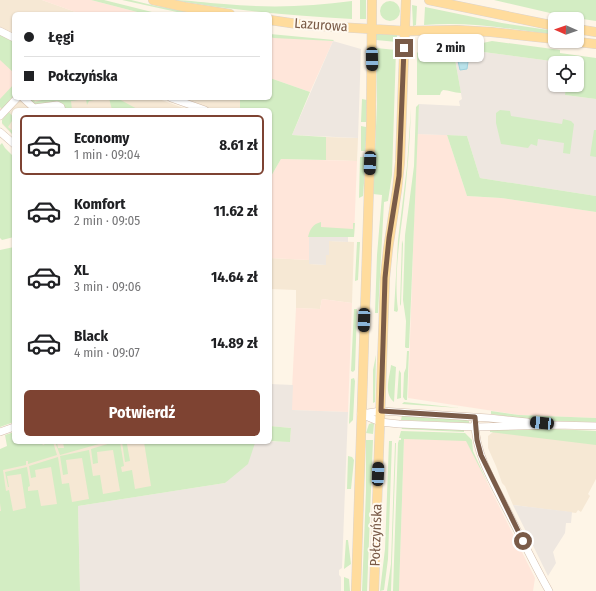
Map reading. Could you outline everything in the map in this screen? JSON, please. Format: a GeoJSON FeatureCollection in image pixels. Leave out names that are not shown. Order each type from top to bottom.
{"type":"FeatureCollection","features":[{"type":"Feature","properties":{"kind":"main road"},"geometry":{"type":"LineString","coordinates":[[153,0],[217,12]]}},
{"type":"Feature","properties":{"kind":"main road","name":"Połczyńska"},"geometry":{"type":"LineString","coordinates":[[356,591],[371,125],[372,0]]}},
{"type":"Feature","properties":{"kind":"main road","name":"Połczyńska"},"geometry":{"type":"LineString","coordinates":[[374,591],[385,278],[399,169],[406,0]]}},
{"type":"Feature","properties":{"kind":"main road"},"geometry":{"type":"LineString","coordinates":[[429,0],[548,25]]}},
{"type":"Feature","properties":{"kind":"main road","name":"Lazurowa"},"geometry":{"type":"LineString","coordinates":[[272,20],[304,25],[405,31],[457,30],[548,38]]}},
{"type":"Feature","properties":{"kind":"main road"},"geometry":{"type":"LineString","coordinates":[[584,43],[594,44]]}},
{"type":"Feature","properties":{"kind":"street"},"geometry":{"type":"LineString","coordinates":[[0,31],[12,37]]}},
{"type":"Feature","properties":{"kind":"street"},"geometry":{"type":"LineString","coordinates":[[0,116],[15,100]]}},
{"type":"Feature","properties":{"kind":"street"},"geometry":{"type":"LineString","coordinates":[[25,100],[34,108],[57,105],[61,108]]}},
{"type":"Feature","properties":{"kind":"street"},"geometry":{"type":"LineString","coordinates":[[177,100],[199,108]]}},
{"type":"Feature","properties":{"kind":"street"},"geometry":{"type":"LineString","coordinates":[[0,132],[12,142]]}},
{"type":"Feature","properties":{"kind":"street"},"geometry":{"type":"LineString","coordinates":[[361,414],[381,411],[475,417],[555,425]]}},
{"type":"Feature","properties":{"kind":"street"},"geometry":{"type":"LineString","coordinates":[[361,414],[380,422],[475,427],[555,425],[596,426]]}},
{"type":"Feature","properties":{"kind":"street"},"geometry":{"type":"LineString","coordinates":[[475,417],[475,427],[481,455],[549,591]]}},
{"type":"Feature","properties":{"kind":"street"},"geometry":{"type":"LineString","coordinates":[[0,432],[12,428]]}},
{"type":"Feature","properties":{"kind":"shaded area"},"geometry":{"type":"Polygon","coordinates":[[[0,0],[42,0],[75,12],[12,12],[12,34],[0,27],[0,0]]]}},
{"type":"Feature","properties":{"kind":"shaded area"},"geometry":{"type":"Polygon","coordinates":[[[42,0],[91,0],[137,12],[75,12],[42,0]]]}},
{"type":"Feature","properties":{"kind":"shaded area"},"geometry":{"type":"Polygon","coordinates":[[[272,37],[333,41],[310,92],[272,79],[272,37]]]}},
{"type":"Feature","properties":{"kind":"shaded area"},"geometry":{"type":"Polygon","coordinates":[[[333,41],[361,49],[358,138],[292,135],[333,41]]]}},
{"type":"Feature","properties":{"kind":"shaded area"},"geometry":{"type":"Polygon","coordinates":[[[0,42],[12,48],[12,91],[0,104],[0,42]]]}},
{"type":"Feature","properties":{"kind":"shaded area"},"geometry":{"type":"Polygon","coordinates":[[[453,48],[548,61],[548,92],[565,92],[565,95],[596,99],[596,196],[480,178],[467,136],[417,134],[419,104],[460,106],[459,101],[462,99],[453,48]]]}},
{"type":"Feature","properties":{"kind":"shaded area"},"geometry":{"type":"Polygon","coordinates":[[[12,99],[162,100],[184,108],[12,108],[12,134],[2,124],[2,120],[0,119],[0,104],[12,99]]]}},
{"type":"Feature","properties":{"kind":"shaded area"},"geometry":{"type":"Polygon","coordinates":[[[184,100],[240,100],[240,108],[206,108],[184,100]]]}},
{"type":"Feature","properties":{"kind":"shaded area"},"geometry":{"type":"Polygon","coordinates":[[[417,134],[447,135],[467,196],[501,198],[596,212],[596,418],[519,415],[408,398],[417,134]]]}},
{"type":"Feature","properties":{"kind":"shaded area"},"geometry":{"type":"Polygon","coordinates":[[[326,137],[358,138],[357,161],[326,160],[326,137]]]}},
{"type":"Feature","properties":{"kind":"shaded area"},"geometry":{"type":"Polygon","coordinates":[[[281,159],[357,161],[354,237],[309,237],[309,260],[272,258],[272,175],[281,159]]]}},
{"type":"Feature","properties":{"kind":"shaded area"},"geometry":{"type":"Polygon","coordinates":[[[309,237],[348,237],[348,242],[329,241],[329,255],[326,255],[326,265],[309,264],[309,237]]]}},
{"type":"Feature","properties":{"kind":"shaded area"},"geometry":{"type":"Polygon","coordinates":[[[329,241],[354,242],[352,303],[322,299],[320,309],[296,308],[296,290],[272,289],[272,258],[309,260],[309,264],[326,265],[326,254],[329,254],[329,241]]]}},
{"type":"Feature","properties":{"kind":"shaded area"},"geometry":{"type":"Polygon","coordinates":[[[322,299],[352,303],[348,412],[291,410],[296,308],[320,309],[322,299]]]}},
{"type":"Feature","properties":{"kind":"shaded area"},"geometry":{"type":"Polygon","coordinates":[[[272,384],[293,385],[292,410],[348,412],[342,568],[339,570],[339,575],[341,577],[341,591],[80,591],[78,506],[225,483],[254,444],[272,444],[272,442],[290,441],[291,428],[272,426],[272,384]]]}},
{"type":"Feature","properties":{"kind":"shaded area"},"geometry":{"type":"Polygon","coordinates":[[[493,432],[596,435],[596,479],[588,494],[590,496],[581,512],[578,510],[576,513],[513,505],[505,486],[502,483],[488,448],[488,436],[493,432]]]}},
{"type":"Feature","properties":{"kind":"shaded area"},"geometry":{"type":"Polygon","coordinates":[[[404,439],[466,440],[535,578],[533,591],[399,591],[404,439]]]}},
{"type":"Feature","properties":{"kind":"shaded area"},"geometry":{"type":"Polygon","coordinates":[[[12,444],[154,444],[161,492],[0,518],[0,450],[12,444]]]}},
{"type":"Feature","properties":{"kind":"shaded area"},"geometry":{"type":"Polygon","coordinates":[[[513,505],[572,512],[571,523],[566,523],[565,533],[553,552],[556,563],[548,576],[513,505]]]}},
{"type":"Feature","properties":{"kind":"green space"},"geometry":{"type":"Polygon","coordinates":[[[91,0],[104,0],[152,12],[137,12],[91,0]]]}},
{"type":"Feature","properties":{"kind":"green space"},"geometry":{"type":"Polygon","coordinates":[[[122,0],[131,0],[189,12],[177,12],[122,0]]]}},
{"type":"Feature","properties":{"kind":"green space"},"geometry":{"type":"Polygon","coordinates":[[[172,0],[272,6],[320,5],[352,1],[352,19],[262,12],[172,0]]]}},
{"type":"Feature","properties":{"kind":"green space"},"geometry":{"type":"Polygon","coordinates":[[[360,0],[366,0],[366,19],[360,19],[360,0]]]}},
{"type":"Feature","properties":{"kind":"green space"},"geometry":{"type":"Polygon","coordinates":[[[494,0],[596,0],[596,21],[584,19],[584,12],[548,13],[494,0]]]}},
{"type":"Feature","properties":{"kind":"green space"},"geometry":{"type":"Polygon","coordinates":[[[386,1],[394,1],[400,7],[400,15],[394,21],[386,21],[380,15],[380,7],[386,1]]]}},
{"type":"Feature","properties":{"kind":"green space"},"geometry":{"type":"Polygon","coordinates":[[[412,5],[417,6],[416,25],[413,26],[412,5]]]}},
{"type":"Feature","properties":{"kind":"green space"},"geometry":{"type":"Polygon","coordinates":[[[425,7],[502,23],[548,30],[548,34],[473,25],[424,25],[425,7]]]}},
{"type":"Feature","properties":{"kind":"green space"},"geometry":{"type":"Polygon","coordinates":[[[0,34],[12,40],[12,71],[0,60],[0,34]]]}},
{"type":"Feature","properties":{"kind":"green space"},"geometry":{"type":"Polygon","coordinates":[[[272,34],[334,40],[333,41],[272,38],[272,34]]]}},
{"type":"Feature","properties":{"kind":"green space"},"geometry":{"type":"Polygon","coordinates":[[[376,34],[397,34],[397,42],[376,40],[376,34]]]}},
{"type":"Feature","properties":{"kind":"green space"},"geometry":{"type":"Polygon","coordinates":[[[492,41],[560,50],[560,53],[582,56],[548,56],[548,61],[453,48],[461,93],[443,90],[440,95],[417,95],[417,53],[427,45],[428,42],[478,44],[492,41]]]}},
{"type":"Feature","properties":{"kind":"green space"},"geometry":{"type":"Polygon","coordinates":[[[376,48],[396,50],[392,175],[388,201],[384,202],[378,313],[375,313],[377,255],[382,195],[373,194],[377,104],[376,48]]]}},
{"type":"Feature","properties":{"kind":"green space"},"geometry":{"type":"Polygon","coordinates":[[[584,56],[596,58],[596,99],[565,95],[565,92],[584,92],[584,56]]]}},
{"type":"Feature","properties":{"kind":"green space"},"geometry":{"type":"Polygon","coordinates":[[[272,79],[310,92],[292,135],[326,137],[326,160],[281,159],[272,175],[272,108],[240,108],[240,100],[272,100],[272,79]]]}},
{"type":"Feature","properties":{"kind":"green space"},"geometry":{"type":"Polygon","coordinates":[[[12,86],[12,99],[3,110],[0,107],[0,99],[12,86]]]}},
{"type":"Feature","properties":{"kind":"green space"},"geometry":{"type":"Polygon","coordinates":[[[362,99],[367,100],[366,122],[361,122],[362,99]]]}},
{"type":"Feature","properties":{"kind":"green space"},"geometry":{"type":"Polygon","coordinates":[[[30,100],[34,100],[35,102],[42,100],[78,100],[71,101],[72,108],[65,108],[64,106],[37,106],[30,102],[30,100]]]}},
{"type":"Feature","properties":{"kind":"green space"},"geometry":{"type":"Polygon","coordinates":[[[86,100],[94,100],[89,101],[87,105],[86,100]]]}},
{"type":"Feature","properties":{"kind":"green space"},"geometry":{"type":"Polygon","coordinates":[[[110,100],[121,100],[135,108],[112,108],[110,100]]]}},
{"type":"Feature","properties":{"kind":"green space"},"geometry":{"type":"Polygon","coordinates":[[[419,104],[409,348],[406,348],[406,321],[403,300],[405,235],[414,166],[416,107],[419,104]]]}},
{"type":"Feature","properties":{"kind":"green space"},"geometry":{"type":"Polygon","coordinates":[[[411,108],[407,173],[398,261],[397,312],[394,311],[398,240],[407,166],[411,108]]]}},
{"type":"Feature","properties":{"kind":"green space"},"geometry":{"type":"Polygon","coordinates":[[[500,110],[510,111],[511,116],[562,124],[563,119],[571,121],[574,124],[570,154],[563,153],[564,143],[538,139],[537,146],[531,144],[528,148],[501,144],[496,123],[496,113],[500,110]]]}},
{"type":"Feature","properties":{"kind":"green space"},"geometry":{"type":"Polygon","coordinates":[[[9,112],[12,116],[12,121],[8,127],[12,130],[12,134],[2,123],[2,120],[9,112]]]}},
{"type":"Feature","properties":{"kind":"green space"},"geometry":{"type":"Polygon","coordinates":[[[361,126],[366,127],[367,129],[365,151],[361,151],[361,126]]]}},
{"type":"Feature","properties":{"kind":"green space"},"geometry":{"type":"Polygon","coordinates":[[[594,130],[596,130],[596,157],[590,156],[594,130]]]}},
{"type":"Feature","properties":{"kind":"green space"},"geometry":{"type":"Polygon","coordinates":[[[447,135],[467,136],[480,178],[596,196],[596,212],[501,198],[467,196],[447,135]]]}},
{"type":"Feature","properties":{"kind":"green space"},"geometry":{"type":"Polygon","coordinates":[[[2,143],[12,155],[12,238],[2,240],[0,238],[0,145],[2,143]]]}},
{"type":"Feature","properties":{"kind":"green space"},"geometry":{"type":"Polygon","coordinates":[[[360,157],[366,157],[363,196],[359,198],[360,157]]]}},
{"type":"Feature","properties":{"kind":"green space"},"geometry":{"type":"Polygon","coordinates":[[[321,222],[321,227],[353,229],[353,223],[355,223],[354,237],[308,237],[312,227],[321,222]]]}},
{"type":"Feature","properties":{"kind":"green space"},"geometry":{"type":"Polygon","coordinates":[[[402,240],[403,244],[400,306],[402,240]]]}},
{"type":"Feature","properties":{"kind":"green space"},"geometry":{"type":"Polygon","coordinates":[[[357,242],[360,242],[358,280],[355,281],[357,242]]]}},
{"type":"Feature","properties":{"kind":"green space"},"geometry":{"type":"Polygon","coordinates":[[[12,247],[12,423],[0,427],[0,250],[12,247]]]}},
{"type":"Feature","properties":{"kind":"green space"},"geometry":{"type":"Polygon","coordinates":[[[354,309],[357,309],[355,370],[353,372],[351,371],[354,309]]]}},
{"type":"Feature","properties":{"kind":"green space"},"geometry":{"type":"Polygon","coordinates":[[[407,351],[409,351],[407,400],[405,400],[403,397],[407,351]]]}},
{"type":"Feature","properties":{"kind":"green space"},"geometry":{"type":"Polygon","coordinates":[[[376,355],[375,402],[373,403],[373,370],[376,355]]]}},
{"type":"Feature","properties":{"kind":"green space"},"geometry":{"type":"Polygon","coordinates":[[[391,365],[396,367],[394,402],[391,399],[388,390],[391,365]]]}},
{"type":"Feature","properties":{"kind":"green space"},"geometry":{"type":"Polygon","coordinates":[[[399,370],[401,373],[401,398],[397,399],[399,370]]]}},
{"type":"Feature","properties":{"kind":"green space"},"geometry":{"type":"Polygon","coordinates":[[[354,378],[353,420],[349,424],[351,379],[354,378]]]}},
{"type":"Feature","properties":{"kind":"green space"},"geometry":{"type":"Polygon","coordinates":[[[404,402],[460,408],[402,404],[404,402]]]}},
{"type":"Feature","properties":{"kind":"green space"},"geometry":{"type":"Polygon","coordinates":[[[491,411],[519,415],[596,418],[596,422],[541,421],[491,414],[491,411]]]}},
{"type":"Feature","properties":{"kind":"green space"},"geometry":{"type":"Polygon","coordinates":[[[402,415],[466,420],[469,421],[469,423],[401,420],[402,415]]]}},
{"type":"Feature","properties":{"kind":"green space"},"geometry":{"type":"Polygon","coordinates":[[[369,424],[374,424],[373,434],[366,433],[369,424]]]}},
{"type":"Feature","properties":{"kind":"green space"},"geometry":{"type":"Polygon","coordinates":[[[272,426],[291,428],[290,442],[272,441],[272,426]]]}},
{"type":"Feature","properties":{"kind":"green space"},"geometry":{"type":"Polygon","coordinates":[[[401,427],[464,430],[464,432],[402,429],[401,427]]]}},
{"type":"Feature","properties":{"kind":"green space"},"geometry":{"type":"Polygon","coordinates":[[[534,428],[596,431],[596,445],[490,432],[490,429],[534,428]]]}},
{"type":"Feature","properties":{"kind":"green space"},"geometry":{"type":"Polygon","coordinates":[[[401,431],[465,433],[472,440],[473,451],[488,484],[466,441],[404,439],[399,591],[393,591],[398,443],[399,440],[401,440],[401,438],[399,438],[401,431]]]}},
{"type":"Feature","properties":{"kind":"green space"},"geometry":{"type":"Polygon","coordinates":[[[12,433],[12,444],[54,444],[57,455],[28,464],[28,461],[26,461],[26,465],[3,470],[6,491],[9,490],[13,511],[26,508],[21,474],[7,476],[8,487],[5,472],[27,467],[30,486],[28,487],[28,491],[38,490],[41,506],[57,504],[51,467],[35,470],[36,477],[31,478],[29,466],[58,457],[62,484],[69,483],[72,502],[89,499],[82,458],[66,460],[68,474],[63,475],[60,456],[89,450],[93,476],[100,475],[103,494],[120,491],[113,450],[97,452],[98,463],[93,464],[91,449],[107,444],[120,444],[124,466],[121,467],[122,472],[132,470],[135,489],[151,486],[144,444],[255,444],[248,464],[225,483],[78,506],[80,591],[0,591],[0,449],[7,446],[5,435],[12,433]]]}},
{"type":"Feature","properties":{"kind":"green space"},"geometry":{"type":"Polygon","coordinates":[[[366,440],[373,440],[367,591],[362,591],[366,491],[366,440]]]}},
{"type":"Feature","properties":{"kind":"green space"},"geometry":{"type":"Polygon","coordinates":[[[389,441],[392,441],[388,559],[384,590],[380,591],[385,549],[389,441]]]}},
{"type":"Feature","properties":{"kind":"green space"},"geometry":{"type":"Polygon","coordinates":[[[395,443],[391,591],[387,591],[391,564],[395,443]]]}},
{"type":"Feature","properties":{"kind":"green space"},"geometry":{"type":"Polygon","coordinates":[[[56,444],[57,444],[58,448],[64,448],[63,444],[99,444],[60,455],[56,444]]]}},
{"type":"Feature","properties":{"kind":"green space"},"geometry":{"type":"Polygon","coordinates":[[[122,444],[127,444],[130,461],[125,462],[122,444]]]}},
{"type":"Feature","properties":{"kind":"green space"},"geometry":{"type":"Polygon","coordinates":[[[348,456],[352,457],[354,460],[351,489],[347,489],[348,456]]]}},
{"type":"Feature","properties":{"kind":"green space"},"geometry":{"type":"Polygon","coordinates":[[[346,540],[348,540],[351,564],[344,569],[346,540]]]}},
{"type":"Feature","properties":{"kind":"green space"},"geometry":{"type":"Polygon","coordinates":[[[344,577],[349,579],[350,591],[344,591],[344,577]]]}},
{"type":"Feature","properties":{"kind":"water"},"geometry":{"type":"Polygon","coordinates":[[[456,52],[469,54],[467,69],[460,70],[456,52]]]}},
{"type":"Feature","properties":{"kind":"route"},"geometry":{"type":"LineString","coordinates":[[404,48],[399,176],[389,238],[385,278],[381,411],[475,417],[477,440],[481,455],[523,541]]}}]}
